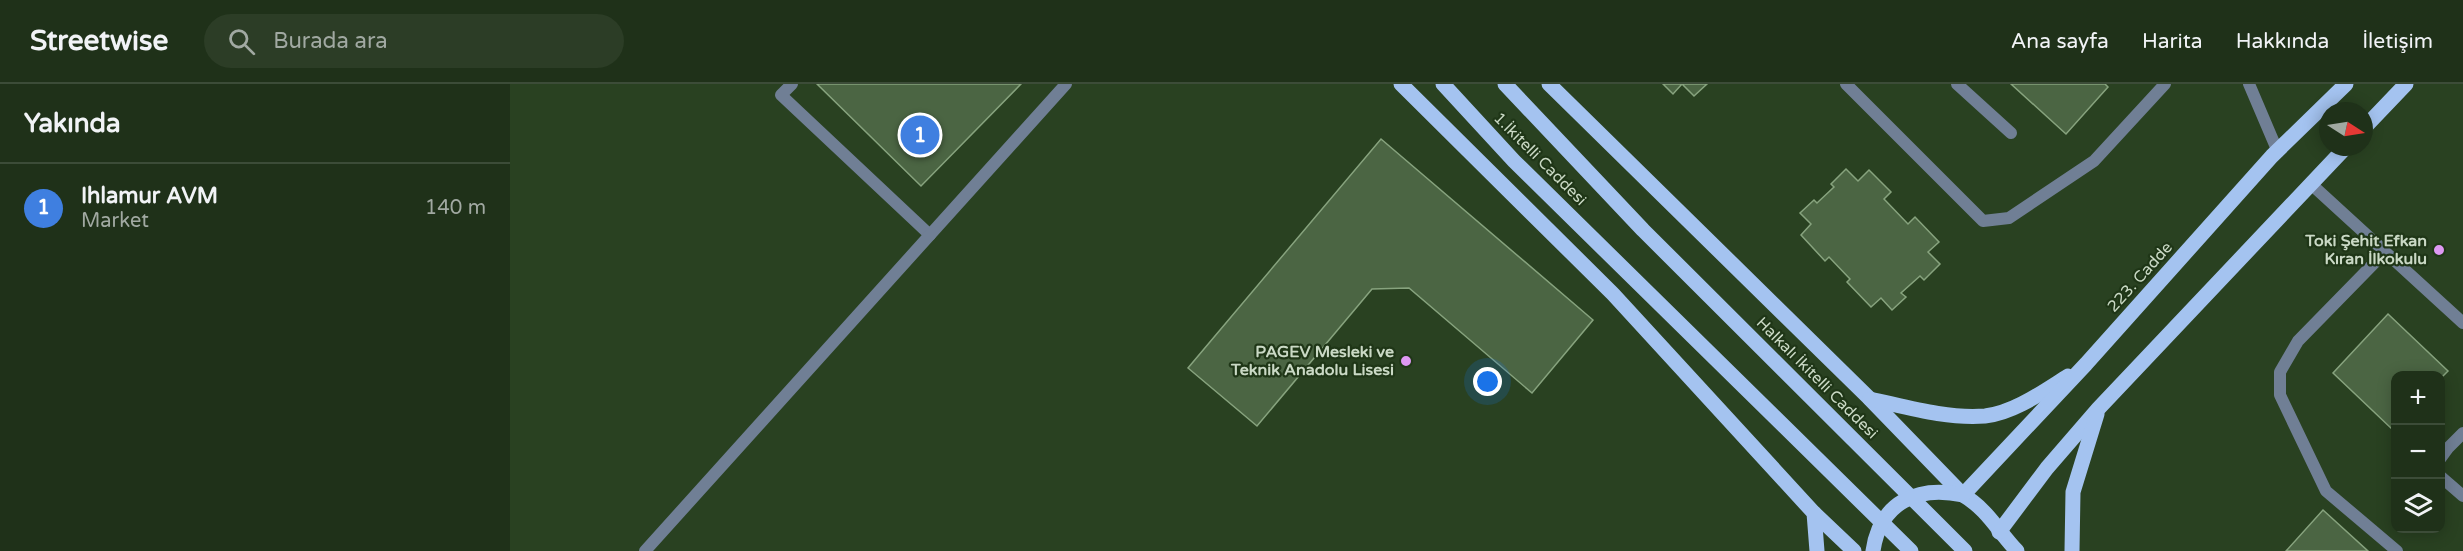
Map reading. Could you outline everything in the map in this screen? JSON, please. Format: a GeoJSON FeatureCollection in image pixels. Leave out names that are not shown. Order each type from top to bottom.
{"type":"FeatureCollection","features":[{"type":"Feature","properties":{"kind":"main road"},"geometry":{"type":"LineString","coordinates":[[1401,84],[1613,294],[1814,513],[1854,551]]}},
{"type":"Feature","properties":{"kind":"main road","name":"1.İkitelli Caddesi"},"geometry":{"type":"LineString","coordinates":[[1443,84],[1515,161],[1911,551]]}},
{"type":"Feature","properties":{"kind":"main road","name":"1.İkitelli Caddesi"},"geometry":{"type":"LineString","coordinates":[[1505,84],[1642,231]]}},
{"type":"Feature","properties":{"kind":"main road"},"geometry":{"type":"LineString","coordinates":[[1550,84],[1870,399],[1963,495],[1978,504],[2017,551]]}},
{"type":"Feature","properties":{"kind":"main road","name":"223. Cadde"},"geometry":{"type":"LineString","coordinates":[[1963,495],[2086,364],[2278,152],[2346,84]]}},
{"type":"Feature","properties":{"kind":"main road"},"geometry":{"type":"LineString","coordinates":[[2373,119],[2406,84]]}},
{"type":"Feature","properties":{"kind":"main road"},"geometry":{"type":"LineString","coordinates":[[2003,551],[1999,532],[2047,468],[2098,409],[2337,156]]}},
{"type":"Feature","properties":{"kind":"main road","name":"Halkalı İkitelli Caddesi"},"geometry":{"type":"LineString","coordinates":[[1642,231],[1965,551]]}},
{"type":"Feature","properties":{"kind":"main road"},"geometry":{"type":"LineString","coordinates":[[1870,399],[1941,414],[1986,416],[2024,403],[2086,364]]}},
{"type":"Feature","properties":{"kind":"main road"},"geometry":{"type":"LineString","coordinates":[[2072,551],[2073,492],[2098,409]]}},
{"type":"Feature","properties":{"kind":"main road"},"geometry":{"type":"LineString","coordinates":[[1873,551],[1878,530],[1889,513],[1904,500],[1923,492],[1943,491],[1963,495]]}},
{"type":"Feature","properties":{"kind":"main road"},"geometry":{"type":"LineString","coordinates":[[1814,513],[1817,551]]}},
{"type":"Feature","properties":{"kind":"street"},"geometry":{"type":"LineString","coordinates":[[792,84],[781,95],[930,235]]}},
{"type":"Feature","properties":{"kind":"street"},"geometry":{"type":"LineString","coordinates":[[645,551],[1066,84]]}},
{"type":"Feature","properties":{"kind":"street"},"geometry":{"type":"LineString","coordinates":[[1846,84],[1983,220],[2009,218],[2094,161],[2165,84]]}},
{"type":"Feature","properties":{"kind":"street"},"geometry":{"type":"LineString","coordinates":[[1958,84],[2011,133]]}},
{"type":"Feature","properties":{"kind":"street"},"geometry":{"type":"LineString","coordinates":[[2249,84],[2278,152]]}},
{"type":"Feature","properties":{"kind":"street"},"geometry":{"type":"LineString","coordinates":[[2311,184],[2463,323]]}},
{"type":"Feature","properties":{"kind":"street"},"geometry":{"type":"LineString","coordinates":[[2385,252],[2298,341],[2280,372],[2280,395],[2326,491],[2397,551]]}},
{"type":"Feature","properties":{"kind":"street"},"geometry":{"type":"LineString","coordinates":[[2445,452],[2463,433]]}},
{"type":"Feature","properties":{"kind":"street"},"geometry":{"type":"LineString","coordinates":[[2443,479],[2463,496]]}},
{"type":"Feature","properties":{"kind":"building"},"geometry":{"type":"Polygon","coordinates":[[[817,84],[1021,84],[921,186],[817,84]]]}},
{"type":"Feature","properties":{"kind":"building"},"geometry":{"type":"Polygon","coordinates":[[[1663,84],[1682,84],[1673,94],[1663,84]]]}},
{"type":"Feature","properties":{"kind":"building"},"geometry":{"type":"Polygon","coordinates":[[[1682,84],[1707,84],[1694,96],[1682,84]]]}},
{"type":"Feature","properties":{"kind":"building"},"geometry":{"type":"Polygon","coordinates":[[[2011,84],[2105,84],[2108,87],[2066,134],[2011,84]]]}},
{"type":"Feature","properties":{"kind":"building"},"geometry":{"type":"Polygon","coordinates":[[[1381,139],[1593,320],[1532,393],[1409,288],[1372,289],[1257,426],[1188,368],[1381,139]]]}},
{"type":"Feature","properties":{"kind":"building"},"geometry":{"type":"Polygon","coordinates":[[[1846,169],[1858,181],[1869,170],[1891,192],[1884,199],[1908,224],[1915,217],[1939,242],[1928,252],[1940,264],[1924,280],[1920,276],[1901,293],[1906,297],[1892,310],[1881,298],[1871,307],[1847,282],[1850,279],[1829,257],[1825,261],[1801,235],[1811,224],[1800,213],[1814,200],[1817,203],[1834,187],[1831,184],[1846,169]]]}},
{"type":"Feature","properties":{"kind":"building"},"geometry":{"type":"Polygon","coordinates":[[[2388,314],[2448,371],[2445,374],[2445,371],[2391,371],[2391,428],[2333,373],[2388,314]]]}},
{"type":"Feature","properties":{"kind":"building"},"geometry":{"type":"Polygon","coordinates":[[[2323,510],[2368,551],[2286,551],[2323,510]]]}},
{"type":"Feature","properties":{"kind":"place","name":"Ihlamur AVM"},"geometry":{"type":"Point","coordinates":[920,135]}},
{"type":"Feature","properties":{"kind":"place","name":"Toki Şehit Efkan Kıran İlkokulu"},"geometry":{"type":"Point","coordinates":[2439,250]}},
{"type":"Feature","properties":{"kind":"place","name":"PAGEV Mesleki ve Teknik Anadolu Lisesi"},"geometry":{"type":"Point","coordinates":[1406,361]}}]}
